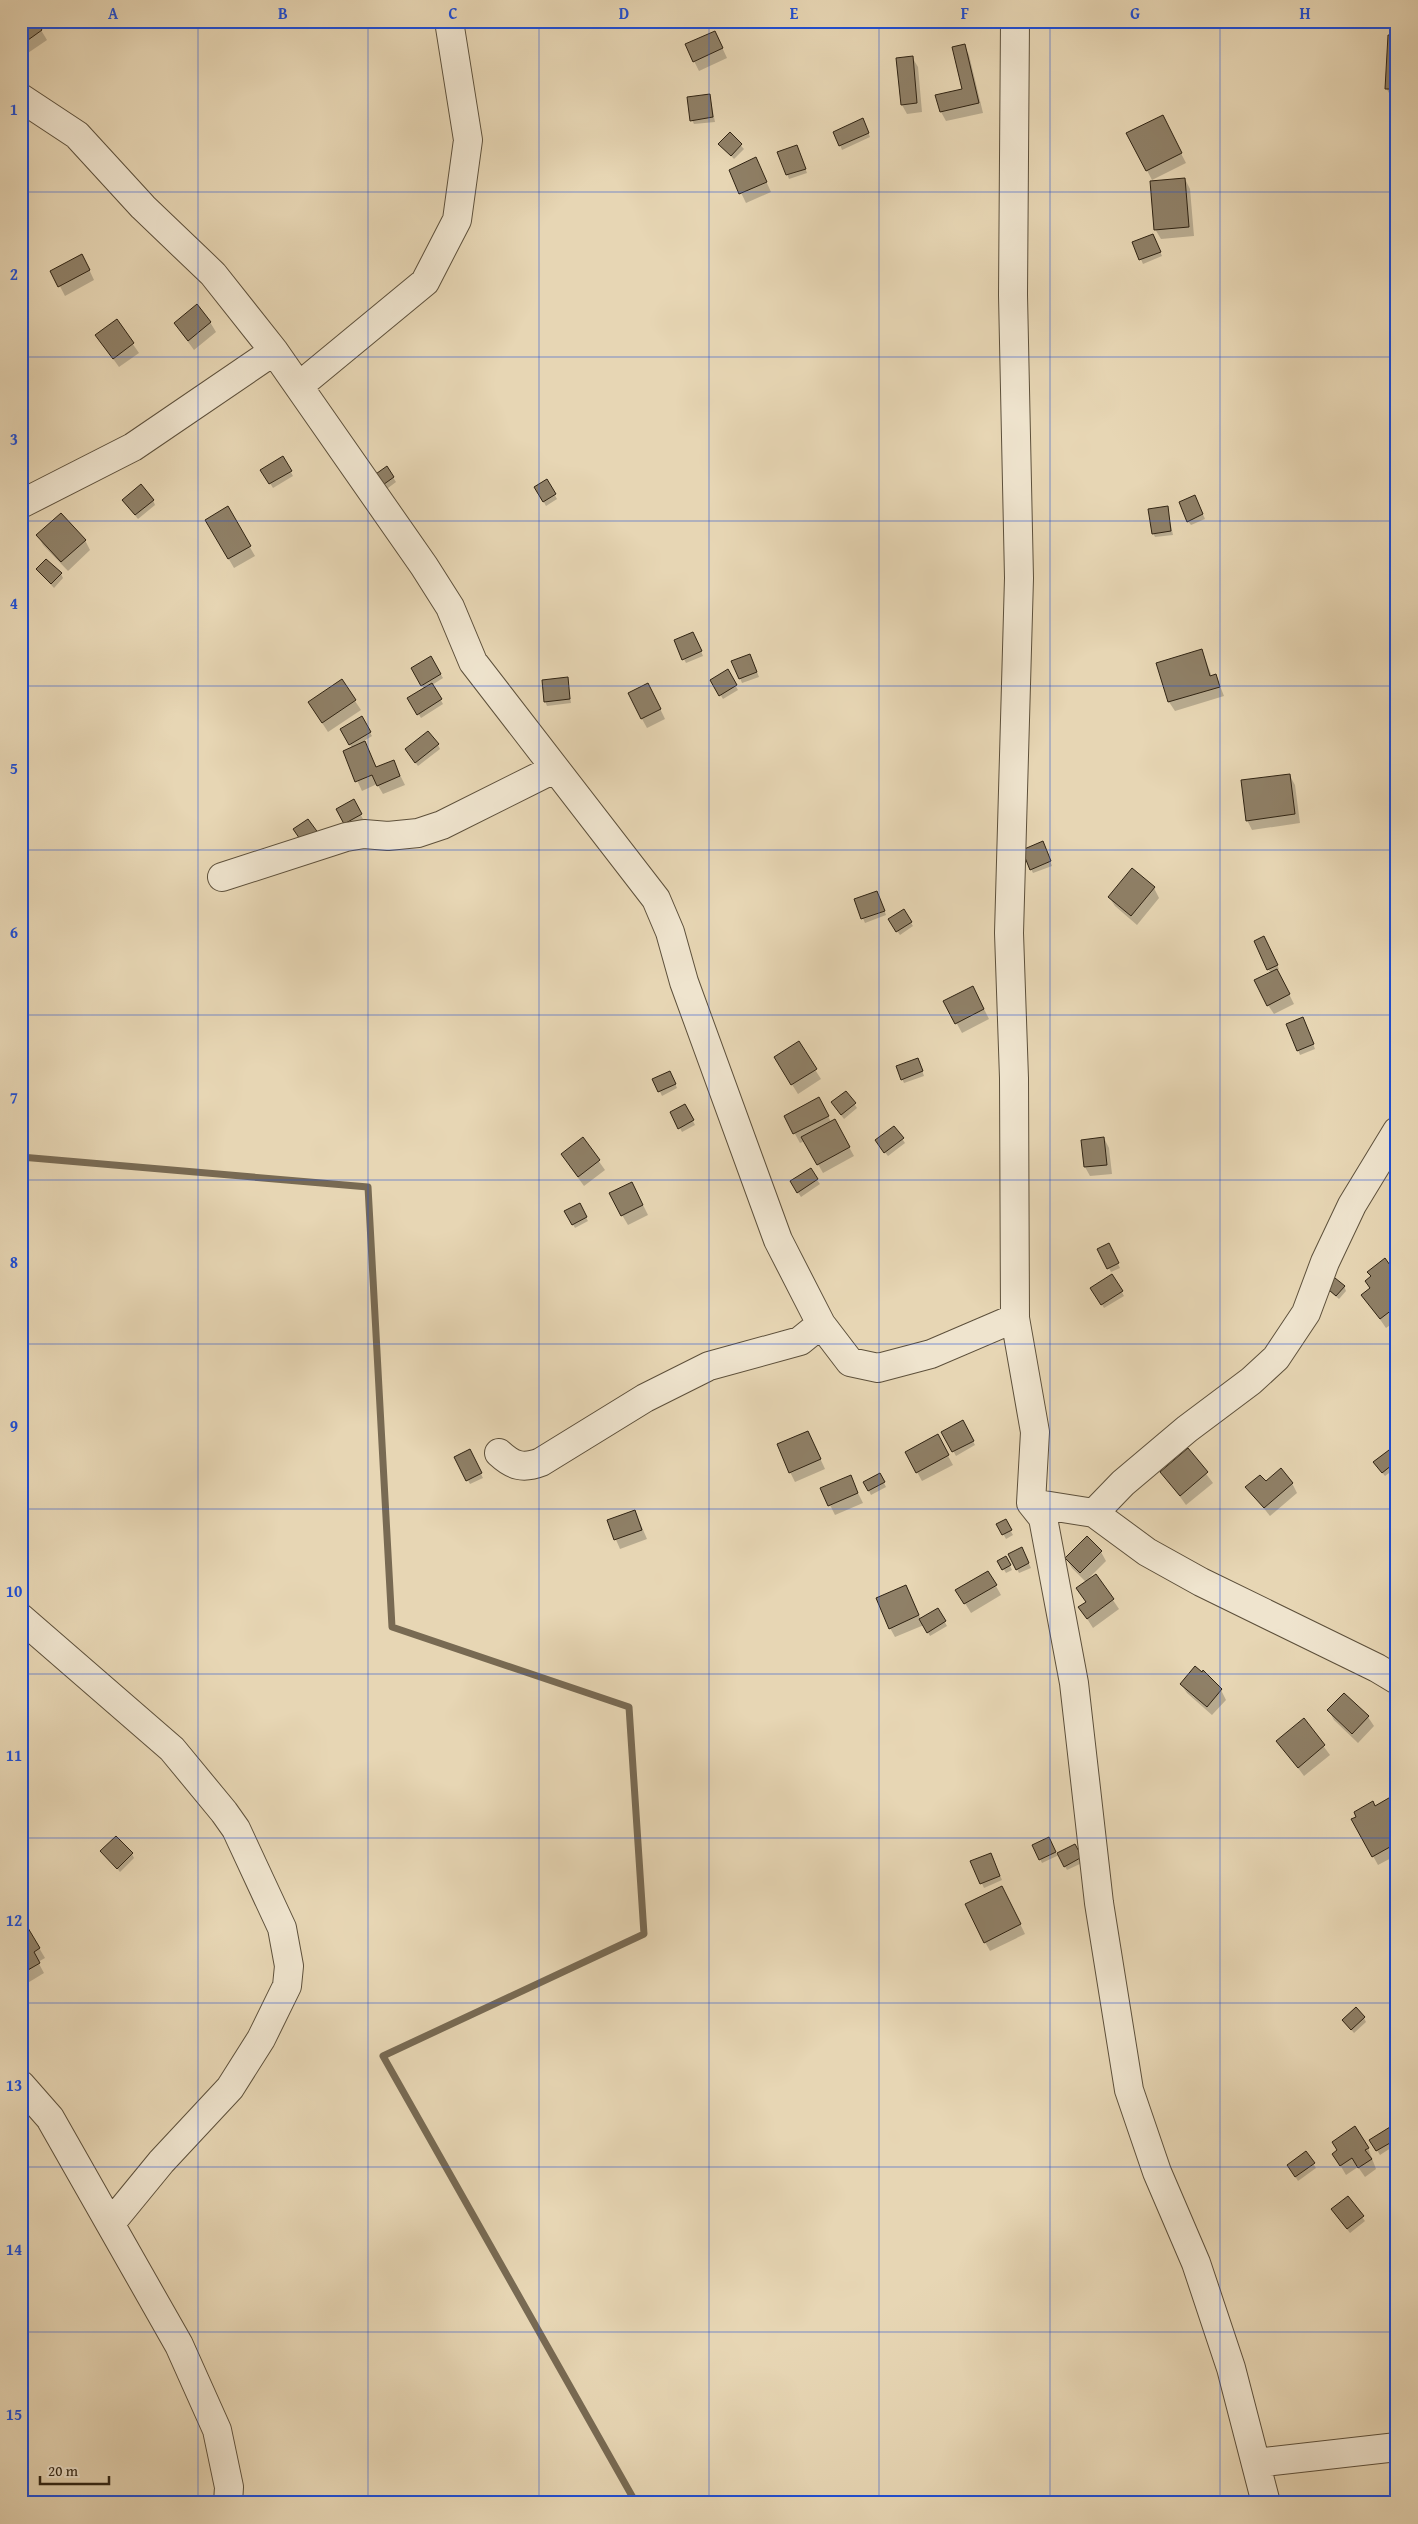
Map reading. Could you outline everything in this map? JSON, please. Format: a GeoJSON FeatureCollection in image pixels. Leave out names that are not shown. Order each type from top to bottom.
{"type":"FeatureCollection","features":[{"type":"Feature","properties":{"kind":"street"},"geometry":{"type":"LineString","coordinates":[[299,386],[425,282],[457,220],[468,140],[449,21]]}},
{"type":"Feature","properties":{"kind":"street"},"geometry":{"type":"LineString","coordinates":[[1015,21],[1014,295],[1019,578],[1010,933],[1014,1078],[1015,1318],[1035,1432],[1031,1503],[1043,1518],[1074,1683],[1099,1903],[1129,2090],[1158,2172],[1196,2263],[1230,2368],[1266,2503]]}},
{"type":"Feature","properties":{"kind":"street"},"geometry":{"type":"LineString","coordinates":[[21,98],[77,136],[142,207],[213,274],[274,351],[424,566],[450,607],[473,662],[656,899],[670,932],[684,982],[778,1240],[821,1324],[850,1362],[878,1368],[931,1354],[1015,1318]]}},
{"type":"Feature","properties":{"kind":"street"},"geometry":{"type":"LineString","coordinates":[[21,504],[133,447],[274,351]]}},
{"type":"Feature","properties":{"kind":"street"},"geometry":{"type":"LineString","coordinates":[[222,877],[346,837],[364,834],[388,836],[418,833],[442,825],[554,769]]}},
{"type":"Feature","properties":{"kind":"street"},"geometry":{"type":"LineString","coordinates":[[1094,1513],[1122,1483],[1187,1430],[1251,1382],[1276,1358],[1306,1313],[1325,1262],[1352,1205],[1397,1131]]}},
{"type":"Feature","properties":{"kind":"street"},"geometry":{"type":"LineString","coordinates":[[499,1453],[510,1463],[526,1468],[534,1465],[645,1398],[709,1366],[800,1341],[821,1324]]}},
{"type":"Feature","properties":{"kind":"street"},"geometry":{"type":"LineString","coordinates":[[1031,1503],[1094,1513],[1147,1552],[1201,1582],[1377,1668],[1397,1680]]}},
{"type":"Feature","properties":{"kind":"street"},"geometry":{"type":"LineString","coordinates":[[21,1618],[172,1749],[224,1812],[236,1829],[282,1928],[289,1966],[287,1986],[261,2039],[230,2088],[161,2162],[110,2223]]}},
{"type":"Feature","properties":{"kind":"street"},"geometry":{"type":"LineString","coordinates":[[21,2084],[50,2118],[179,2345],[216,2430],[229,2487],[228,2503]]}},
{"type":"Feature","properties":{"kind":"street"},"geometry":{"type":"LineString","coordinates":[[1256,2463],[1397,2447]]}},
{"type":"Feature","properties":{"kind":"building"},"geometry":{"type":"Polygon","coordinates":[[[21,21],[36,21],[42,30],[21,45],[21,21]]]}},
{"type":"Feature","properties":{"kind":"building"},"geometry":{"type":"Polygon","coordinates":[[[715,31],[723,48],[693,62],[685,44],[715,31]]]}},
{"type":"Feature","properties":{"kind":"building"},"geometry":{"type":"Polygon","coordinates":[[[1388,35],[1397,35],[1397,89],[1385,89],[1388,35]]]}},
{"type":"Feature","properties":{"kind":"building"},"geometry":{"type":"Polygon","coordinates":[[[965,44],[979,103],[940,112],[935,95],[962,89],[952,47],[965,44]]]}},
{"type":"Feature","properties":{"kind":"building"},"geometry":{"type":"Polygon","coordinates":[[[913,56],[917,103],[901,105],[896,58],[913,56]]]}},
{"type":"Feature","properties":{"kind":"building"},"geometry":{"type":"Polygon","coordinates":[[[710,94],[713,117],[690,121],[687,97],[710,94]]]}},
{"type":"Feature","properties":{"kind":"building"},"geometry":{"type":"Polygon","coordinates":[[[1163,115],[1182,153],[1146,171],[1126,133],[1163,115]]]}},
{"type":"Feature","properties":{"kind":"building"},"geometry":{"type":"Polygon","coordinates":[[[863,118],[869,133],[839,146],[833,132],[863,118]]]}},
{"type":"Feature","properties":{"kind":"building"},"geometry":{"type":"Polygon","coordinates":[[[730,132],[742,144],[731,156],[718,144],[730,132]]]}},
{"type":"Feature","properties":{"kind":"building"},"geometry":{"type":"Polygon","coordinates":[[[797,145],[806,169],[786,175],[777,152],[797,145]]]}},
{"type":"Feature","properties":{"kind":"building"},"geometry":{"type":"Polygon","coordinates":[[[756,157],[767,182],[739,194],[729,170],[756,157]]]}},
{"type":"Feature","properties":{"kind":"building"},"geometry":{"type":"Polygon","coordinates":[[[1185,178],[1189,227],[1154,230],[1150,181],[1185,178]]]}},
{"type":"Feature","properties":{"kind":"building"},"geometry":{"type":"Polygon","coordinates":[[[1153,234],[1161,252],[1139,260],[1132,242],[1153,234]]]}},
{"type":"Feature","properties":{"kind":"building"},"geometry":{"type":"Polygon","coordinates":[[[82,254],[90,270],[58,287],[50,271],[82,254]]]}},
{"type":"Feature","properties":{"kind":"building"},"geometry":{"type":"Polygon","coordinates":[[[197,304],[211,322],[188,341],[174,323],[197,304]]]}},
{"type":"Feature","properties":{"kind":"building"},"geometry":{"type":"Polygon","coordinates":[[[117,319],[134,343],[113,359],[95,335],[117,319]]]}},
{"type":"Feature","properties":{"kind":"building"},"geometry":{"type":"Polygon","coordinates":[[[283,456],[292,471],[269,484],[260,470],[283,456]]]}},
{"type":"Feature","properties":{"kind":"building"},"geometry":{"type":"Polygon","coordinates":[[[387,466],[394,477],[380,487],[373,476],[387,466]]]}},
{"type":"Feature","properties":{"kind":"building"},"geometry":{"type":"Polygon","coordinates":[[[547,479],[556,494],[543,502],[534,487],[547,479]]]}},
{"type":"Feature","properties":{"kind":"building"},"geometry":{"type":"Polygon","coordinates":[[[141,484],[154,500],[135,515],[122,500],[141,484]]]}},
{"type":"Feature","properties":{"kind":"building"},"geometry":{"type":"Polygon","coordinates":[[[1195,495],[1203,514],[1187,522],[1179,502],[1195,495]]]}},
{"type":"Feature","properties":{"kind":"building"},"geometry":{"type":"Polygon","coordinates":[[[228,506],[251,546],[228,559],[205,520],[228,506]]]}},
{"type":"Feature","properties":{"kind":"building"},"geometry":{"type":"Polygon","coordinates":[[[1168,506],[1171,531],[1152,534],[1148,509],[1168,506]]]}},
{"type":"Feature","properties":{"kind":"building"},"geometry":{"type":"Polygon","coordinates":[[[61,513],[86,540],[61,562],[36,535],[61,513]]]}},
{"type":"Feature","properties":{"kind":"building"},"geometry":{"type":"Polygon","coordinates":[[[46,559],[62,573],[51,584],[36,569],[46,559]]]}},
{"type":"Feature","properties":{"kind":"building"},"geometry":{"type":"Polygon","coordinates":[[[693,632],[702,651],[682,660],[674,640],[693,632]]]}},
{"type":"Feature","properties":{"kind":"building"},"geometry":{"type":"Polygon","coordinates":[[[1202,649],[1210,676],[1216,674],[1220,687],[1168,702],[1156,663],[1202,649]]]}},
{"type":"Feature","properties":{"kind":"building"},"geometry":{"type":"Polygon","coordinates":[[[750,654],[757,672],[739,679],[731,661],[750,654]]]}},
{"type":"Feature","properties":{"kind":"building"},"geometry":{"type":"Polygon","coordinates":[[[431,656],[441,674],[421,686],[411,668],[431,656]]]}},
{"type":"Feature","properties":{"kind":"building"},"geometry":{"type":"Polygon","coordinates":[[[728,669],[737,685],[719,696],[710,680],[728,669]]]}},
{"type":"Feature","properties":{"kind":"building"},"geometry":{"type":"Polygon","coordinates":[[[568,677],[570,699],[544,702],[542,680],[568,677]]]}},
{"type":"Feature","properties":{"kind":"building"},"geometry":{"type":"Polygon","coordinates":[[[342,679],[356,700],[322,723],[308,702],[342,679]]]}},
{"type":"Feature","properties":{"kind":"building"},"geometry":{"type":"Polygon","coordinates":[[[432,683],[442,699],[417,715],[407,698],[432,683]]]}},
{"type":"Feature","properties":{"kind":"building"},"geometry":{"type":"Polygon","coordinates":[[[648,683],[661,709],[641,719],[628,693],[648,683]]]}},
{"type":"Feature","properties":{"kind":"building"},"geometry":{"type":"Polygon","coordinates":[[[362,716],[371,732],[349,745],[340,729],[362,716]]]}},
{"type":"Feature","properties":{"kind":"building"},"geometry":{"type":"Polygon","coordinates":[[[428,731],[439,744],[415,763],[405,749],[428,731]]]}},
{"type":"Feature","properties":{"kind":"building"},"geometry":{"type":"Polygon","coordinates":[[[365,741],[376,767],[394,760],[400,776],[377,786],[372,775],[355,782],[343,751],[365,741]]]}},
{"type":"Feature","properties":{"kind":"building"},"geometry":{"type":"Polygon","coordinates":[[[1290,774],[1295,814],[1246,821],[1241,780],[1290,774]]]}},
{"type":"Feature","properties":{"kind":"building"},"geometry":{"type":"Polygon","coordinates":[[[354,799],[362,814],[344,824],[336,809],[354,799]]]}},
{"type":"Feature","properties":{"kind":"building"},"geometry":{"type":"Polygon","coordinates":[[[308,819],[319,834],[304,845],[293,829],[308,819]]]}},
{"type":"Feature","properties":{"kind":"building"},"geometry":{"type":"Polygon","coordinates":[[[1043,841],[1051,861],[1030,870],[1022,850],[1043,841]]]}},
{"type":"Feature","properties":{"kind":"building"},"geometry":{"type":"Polygon","coordinates":[[[1132,868],[1155,887],[1131,916],[1108,897],[1132,868]]]}},
{"type":"Feature","properties":{"kind":"building"},"geometry":{"type":"Polygon","coordinates":[[[877,891],[885,911],[861,919],[854,899],[877,891]]]}},
{"type":"Feature","properties":{"kind":"building"},"geometry":{"type":"Polygon","coordinates":[[[904,909],[912,922],[896,932],[888,919],[904,909]]]}},
{"type":"Feature","properties":{"kind":"building"},"geometry":{"type":"Polygon","coordinates":[[[1264,936],[1278,965],[1267,970],[1254,941],[1264,936]]]}},
{"type":"Feature","properties":{"kind":"building"},"geometry":{"type":"Polygon","coordinates":[[[1277,969],[1290,994],[1267,1006],[1254,980],[1277,969]]]}},
{"type":"Feature","properties":{"kind":"building"},"geometry":{"type":"Polygon","coordinates":[[[973,986],[984,1009],[955,1024],[943,1001],[973,986]]]}},
{"type":"Feature","properties":{"kind":"building"},"geometry":{"type":"Polygon","coordinates":[[[1303,1017],[1314,1044],[1297,1051],[1286,1024],[1303,1017]]]}},
{"type":"Feature","properties":{"kind":"building"},"geometry":{"type":"Polygon","coordinates":[[[799,1041],[817,1069],[791,1085],[774,1057],[799,1041]]]}},
{"type":"Feature","properties":{"kind":"building"},"geometry":{"type":"Polygon","coordinates":[[[918,1058],[923,1071],[901,1080],[896,1066],[918,1058]]]}},
{"type":"Feature","properties":{"kind":"building"},"geometry":{"type":"Polygon","coordinates":[[[670,1071],[676,1084],[658,1092],[652,1079],[670,1071]]]}},
{"type":"Feature","properties":{"kind":"building"},"geometry":{"type":"Polygon","coordinates":[[[846,1091],[856,1103],[841,1115],[831,1102],[846,1091]]]}},
{"type":"Feature","properties":{"kind":"building"},"geometry":{"type":"Polygon","coordinates":[[[819,1097],[829,1116],[793,1134],[784,1116],[819,1097]]]}},
{"type":"Feature","properties":{"kind":"building"},"geometry":{"type":"Polygon","coordinates":[[[685,1104],[694,1120],[678,1129],[670,1112],[685,1104]]]}},
{"type":"Feature","properties":{"kind":"building"},"geometry":{"type":"Polygon","coordinates":[[[835,1119],[850,1147],[817,1165],[801,1137],[835,1119]]]}},
{"type":"Feature","properties":{"kind":"building"},"geometry":{"type":"Polygon","coordinates":[[[894,1126],[904,1138],[884,1153],[875,1140],[894,1126]]]}},
{"type":"Feature","properties":{"kind":"building"},"geometry":{"type":"Polygon","coordinates":[[[583,1137],[600,1160],[578,1177],[561,1154],[583,1137]]]}},
{"type":"Feature","properties":{"kind":"building"},"geometry":{"type":"Polygon","coordinates":[[[1104,1137],[1107,1165],[1084,1167],[1081,1140],[1104,1137]]]}},
{"type":"Feature","properties":{"kind":"building"},"geometry":{"type":"Polygon","coordinates":[[[811,1168],[818,1179],[797,1193],[790,1181],[811,1168]]]}},
{"type":"Feature","properties":{"kind":"building"},"geometry":{"type":"Polygon","coordinates":[[[632,1182],[643,1205],[621,1216],[609,1193],[632,1182]]]}},
{"type":"Feature","properties":{"kind":"building"},"geometry":{"type":"Polygon","coordinates":[[[580,1203],[587,1217],[572,1225],[564,1211],[580,1203]]]}},
{"type":"Feature","properties":{"kind":"building"},"geometry":{"type":"Polygon","coordinates":[[[1109,1243],[1119,1263],[1107,1269],[1097,1249],[1109,1243]]]}},
{"type":"Feature","properties":{"kind":"building"},"geometry":{"type":"Polygon","coordinates":[[[1385,1258],[1397,1275],[1397,1306],[1380,1319],[1361,1295],[1370,1288],[1365,1281],[1371,1276],[1367,1272],[1385,1258]]]}},
{"type":"Feature","properties":{"kind":"building"},"geometry":{"type":"Polygon","coordinates":[[[1112,1274],[1123,1291],[1101,1305],[1090,1288],[1112,1274]]]}},
{"type":"Feature","properties":{"kind":"building"},"geometry":{"type":"Polygon","coordinates":[[[1330,1274],[1345,1286],[1336,1296],[1322,1284],[1330,1274]]]}},
{"type":"Feature","properties":{"kind":"building"},"geometry":{"type":"Polygon","coordinates":[[[963,1420],[974,1441],[952,1452],[941,1432],[963,1420]]]}},
{"type":"Feature","properties":{"kind":"building"},"geometry":{"type":"Polygon","coordinates":[[[808,1431],[821,1459],[789,1473],[777,1444],[808,1431]]]}},
{"type":"Feature","properties":{"kind":"building"},"geometry":{"type":"Polygon","coordinates":[[[938,1434],[949,1455],[916,1473],[905,1452],[938,1434]]]}},
{"type":"Feature","properties":{"kind":"building"},"geometry":{"type":"Polygon","coordinates":[[[1397,1444],[1397,1461],[1382,1473],[1373,1462],[1397,1444]]]}},
{"type":"Feature","properties":{"kind":"building"},"geometry":{"type":"Polygon","coordinates":[[[1188,1448],[1208,1472],[1180,1496],[1160,1472],[1188,1448]]]}},
{"type":"Feature","properties":{"kind":"building"},"geometry":{"type":"Polygon","coordinates":[[[470,1449],[482,1473],[466,1481],[454,1457],[470,1449]]]}},
{"type":"Feature","properties":{"kind":"building"},"geometry":{"type":"Polygon","coordinates":[[[1281,1468],[1293,1483],[1264,1508],[1245,1487],[1260,1475],[1266,1481],[1281,1468]]]}},
{"type":"Feature","properties":{"kind":"building"},"geometry":{"type":"Polygon","coordinates":[[[880,1473],[885,1482],[868,1491],[863,1482],[880,1473]]]}},
{"type":"Feature","properties":{"kind":"building"},"geometry":{"type":"Polygon","coordinates":[[[851,1475],[858,1493],[828,1506],[820,1488],[851,1475]]]}},
{"type":"Feature","properties":{"kind":"building"},"geometry":{"type":"Polygon","coordinates":[[[635,1510],[642,1530],[614,1540],[607,1520],[635,1510]]]}},
{"type":"Feature","properties":{"kind":"building"},"geometry":{"type":"Polygon","coordinates":[[[1006,1519],[1012,1530],[1002,1535],[996,1524],[1006,1519]]]}},
{"type":"Feature","properties":{"kind":"building"},"geometry":{"type":"Polygon","coordinates":[[[1087,1536],[1102,1551],[1080,1573],[1065,1558],[1087,1536]]]}},
{"type":"Feature","properties":{"kind":"building"},"geometry":{"type":"Polygon","coordinates":[[[1022,1547],[1029,1563],[1016,1570],[1008,1554],[1022,1547]]]}},
{"type":"Feature","properties":{"kind":"building"},"geometry":{"type":"Polygon","coordinates":[[[1006,1556],[1011,1565],[1002,1570],[997,1561],[1006,1556]]]}},
{"type":"Feature","properties":{"kind":"building"},"geometry":{"type":"Polygon","coordinates":[[[988,1571],[997,1585],[964,1604],[955,1590],[988,1571]]]}},
{"type":"Feature","properties":{"kind":"building"},"geometry":{"type":"Polygon","coordinates":[[[1096,1574],[1114,1599],[1087,1619],[1078,1607],[1086,1602],[1076,1588],[1096,1574]]]}},
{"type":"Feature","properties":{"kind":"building"},"geometry":{"type":"Polygon","coordinates":[[[906,1585],[919,1615],[889,1629],[876,1598],[906,1585]]]}},
{"type":"Feature","properties":{"kind":"building"},"geometry":{"type":"Polygon","coordinates":[[[938,1608],[946,1621],[927,1633],[919,1619],[938,1608]]]}},
{"type":"Feature","properties":{"kind":"building"},"geometry":{"type":"Polygon","coordinates":[[[1195,1666],[1202,1672],[1203,1670],[1222,1689],[1207,1707],[1180,1684],[1195,1666]]]}},
{"type":"Feature","properties":{"kind":"building"},"geometry":{"type":"Polygon","coordinates":[[[1344,1693],[1369,1716],[1352,1734],[1327,1710],[1344,1693]]]}},
{"type":"Feature","properties":{"kind":"building"},"geometry":{"type":"Polygon","coordinates":[[[1304,1718],[1325,1745],[1298,1768],[1276,1741],[1304,1718]]]}},
{"type":"Feature","properties":{"kind":"building"},"geometry":{"type":"Polygon","coordinates":[[[1394,1795],[1397,1800],[1397,1843],[1372,1857],[1351,1819],[1356,1817],[1354,1812],[1373,1801],[1375,1806],[1394,1795]]]}},
{"type":"Feature","properties":{"kind":"building"},"geometry":{"type":"Polygon","coordinates":[[[116,1836],[133,1853],[117,1869],[100,1851],[116,1836]]]}},
{"type":"Feature","properties":{"kind":"building"},"geometry":{"type":"Polygon","coordinates":[[[1049,1837],[1056,1852],[1039,1860],[1032,1845],[1049,1837]]]}},
{"type":"Feature","properties":{"kind":"building"},"geometry":{"type":"Polygon","coordinates":[[[1075,1844],[1082,1857],[1064,1867],[1057,1853],[1075,1844]]]}},
{"type":"Feature","properties":{"kind":"building"},"geometry":{"type":"Polygon","coordinates":[[[991,1853],[1000,1876],[980,1884],[970,1861],[991,1853]]]}},
{"type":"Feature","properties":{"kind":"building"},"geometry":{"type":"Polygon","coordinates":[[[1002,1886],[1021,1924],[984,1943],[965,1904],[1002,1886]]]}},
{"type":"Feature","properties":{"kind":"building"},"geometry":{"type":"Polygon","coordinates":[[[28,1928],[40,1948],[34,1952],[40,1963],[21,1974],[21,1932],[28,1928]]]}},
{"type":"Feature","properties":{"kind":"building"},"geometry":{"type":"Polygon","coordinates":[[[1356,2007],[1365,2017],[1351,2030],[1342,2020],[1356,2007]]]}},
{"type":"Feature","properties":{"kind":"building"},"geometry":{"type":"Polygon","coordinates":[[[1355,2126],[1369,2148],[1365,2150],[1372,2159],[1358,2168],[1352,2158],[1340,2166],[1332,2154],[1337,2150],[1332,2142],[1355,2126]]]}},
{"type":"Feature","properties":{"kind":"building"},"geometry":{"type":"Polygon","coordinates":[[[1390,2127],[1397,2139],[1376,2151],[1369,2140],[1390,2127]]]}},
{"type":"Feature","properties":{"kind":"building"},"geometry":{"type":"Polygon","coordinates":[[[1306,2151],[1315,2163],[1295,2177],[1287,2165],[1306,2151]]]}},
{"type":"Feature","properties":{"kind":"building"},"geometry":{"type":"Polygon","coordinates":[[[1348,2196],[1364,2216],[1347,2229],[1331,2209],[1348,2196]]]}},
{"type":"Feature","properties":{"kind":"waterway"},"geometry":{"type":"LineString","coordinates":[[21,1157],[368,1187],[392,1627],[629,1707],[644,1934],[383,2056],[636,2503]]}}]}
